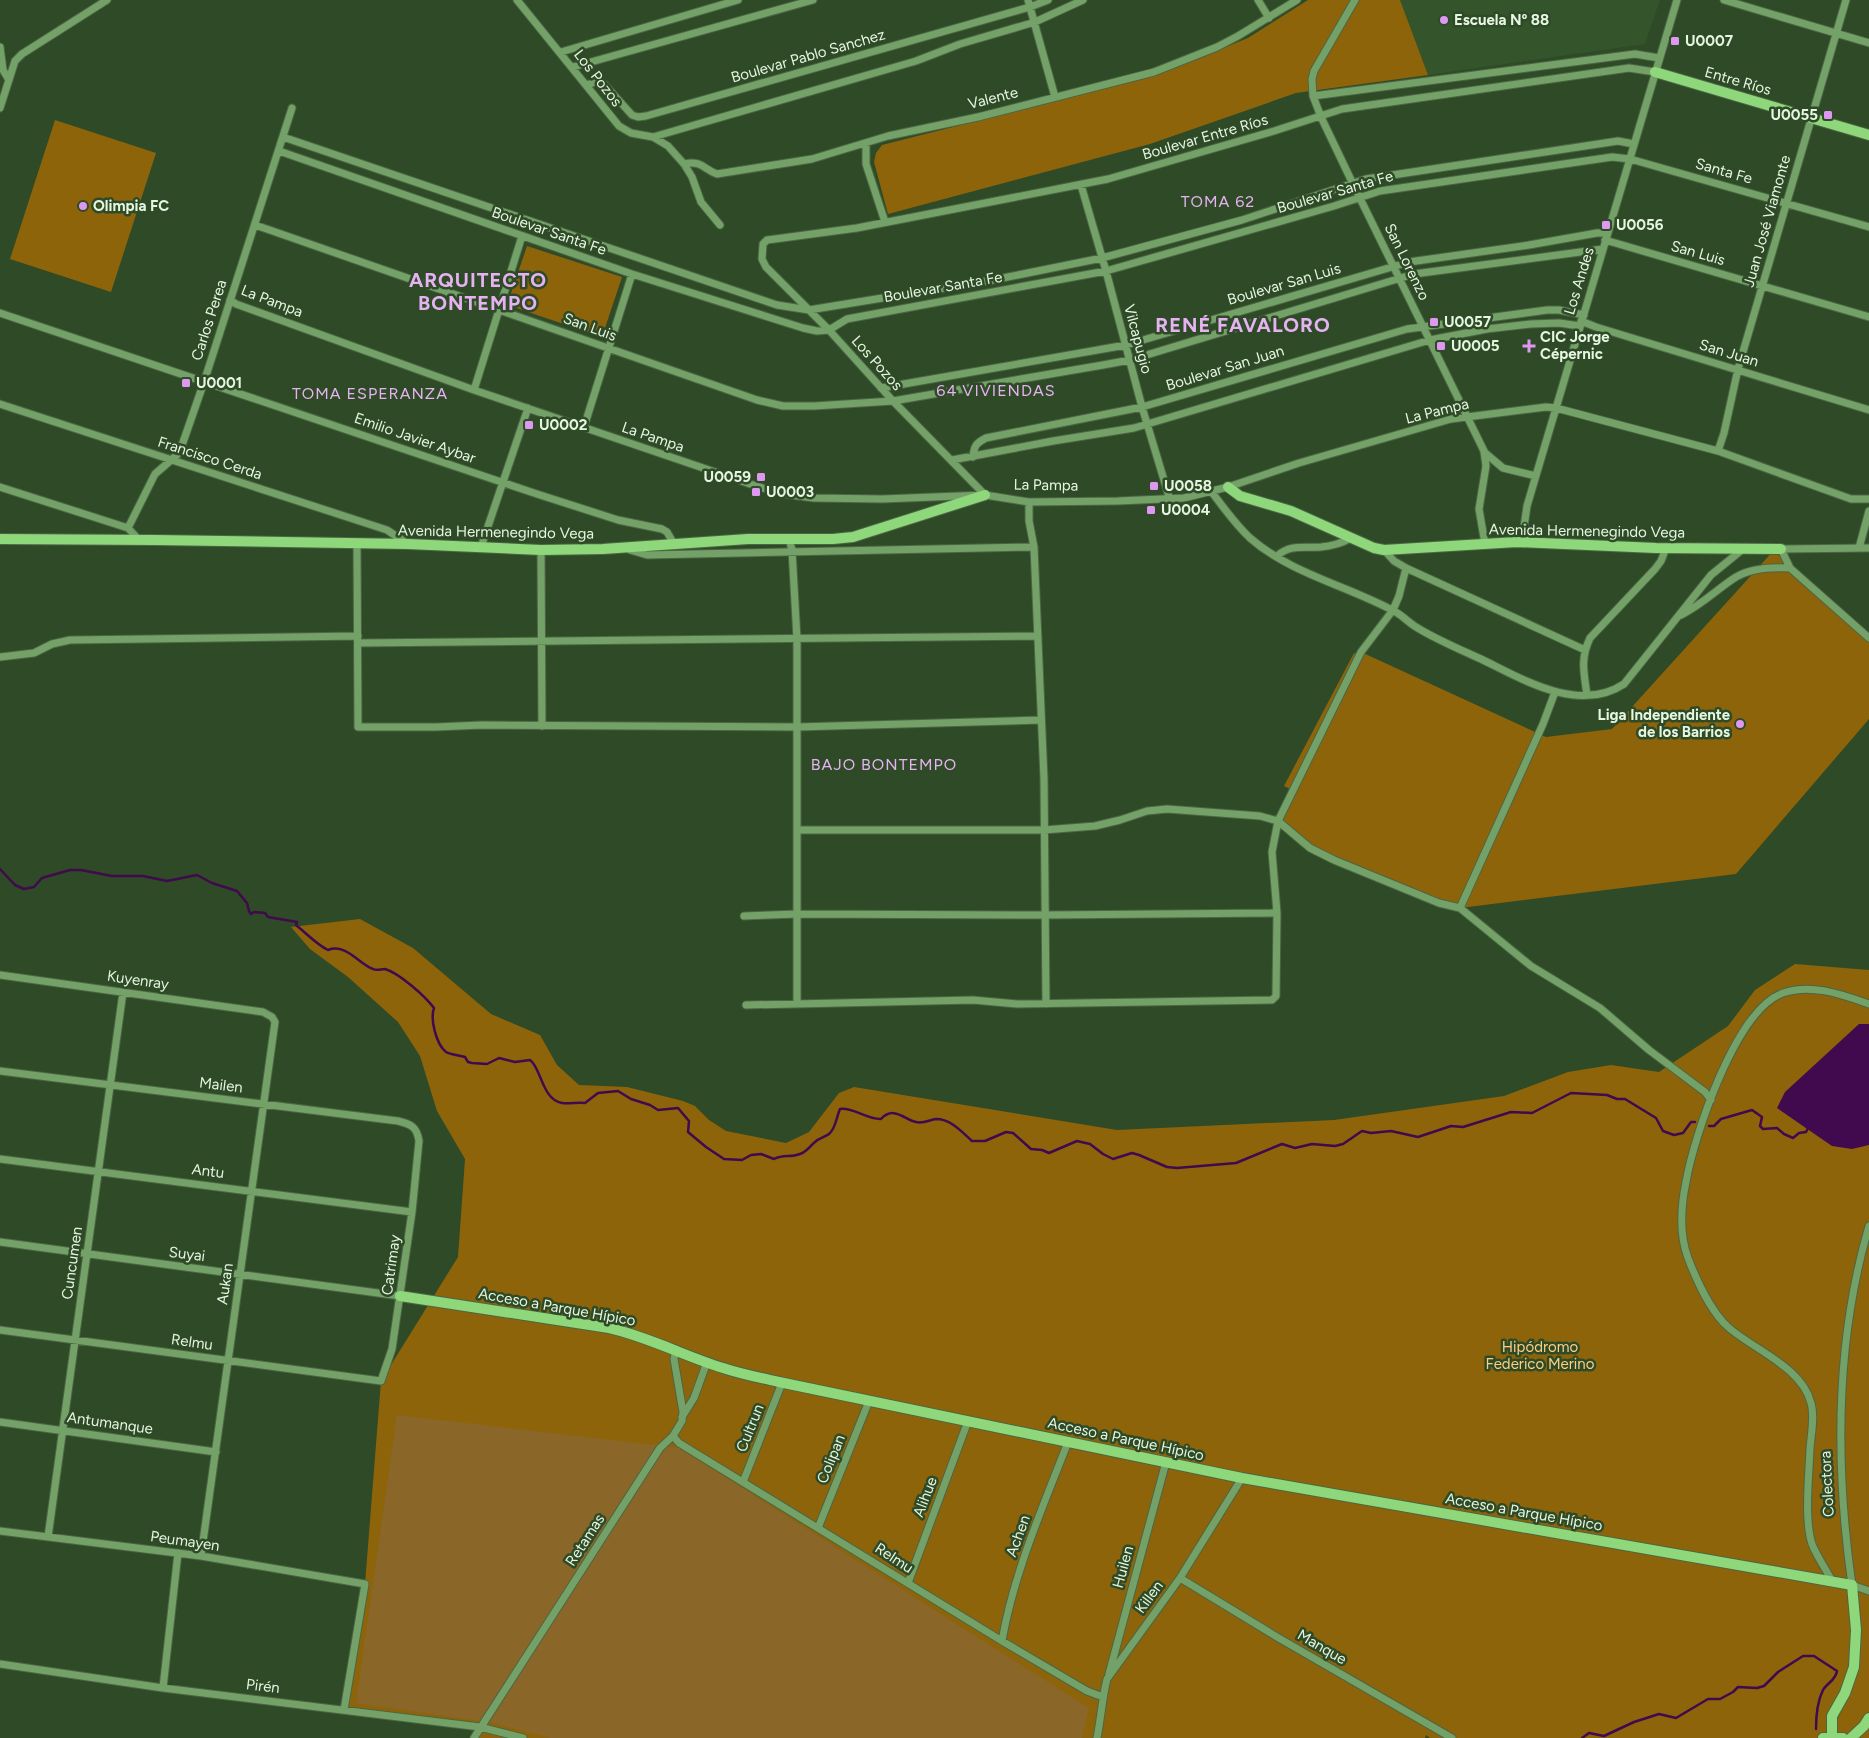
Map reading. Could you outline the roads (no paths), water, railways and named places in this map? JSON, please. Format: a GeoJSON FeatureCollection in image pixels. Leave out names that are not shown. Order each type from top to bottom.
{"type":"FeatureCollection","features":[{"type":"Feature","properties":{"kind":"street"},"geometry":{"type":"LineString","coordinates":[[0,108],[15,61],[40,41],[63,29],[107,0]]}},
{"type":"Feature","properties":{"kind":"street","name":"Los Pozos"},"geometry":{"type":"LineString","coordinates":[[518,0],[619,126],[631,133],[653,136],[668,146],[684,164],[692,177],[701,202],[720,225]]}},
{"type":"Feature","properties":{"kind":"street"},"geometry":{"type":"LineString","coordinates":[[560,52],[738,0]]}},
{"type":"Feature","properties":{"kind":"street"},"geometry":{"type":"LineString","coordinates":[[573,67],[813,0]]}},
{"type":"Feature","properties":{"kind":"street","name":"Boulevar Pablo Sanchez"},"geometry":{"type":"LineString","coordinates":[[587,85],[595,82],[604,84],[632,115],[638,117],[646,116],[1048,0]]}},
{"type":"Feature","properties":{"kind":"street"},"geometry":{"type":"LineString","coordinates":[[653,136],[916,61],[960,44],[1035,22],[1083,0]]}},
{"type":"Feature","properties":{"kind":"street"},"geometry":{"type":"LineString","coordinates":[[1258,0],[1269,18]]}},
{"type":"Feature","properties":{"kind":"street","name":"Valente"},"geometry":{"type":"LineString","coordinates":[[684,164],[697,162],[717,174],[812,159],[888,136],[978,117],[1166,68],[1217,47],[1297,0]]}},
{"type":"Feature","properties":{"kind":"street","name":"San Lorenzo"},"geometry":{"type":"LineString","coordinates":[[1355,0],[1314,71],[1312,79],[1313,96],[1353,184],[1484,451],[1486,466],[1479,509],[1485,544]]}},
{"type":"Feature","properties":{"kind":"street","name":"Los Andes"},"geometry":{"type":"LineString","coordinates":[[1527,542],[1524,527],[1527,506],[1677,0]]}},
{"type":"Feature","properties":{"kind":"street"},"geometry":{"type":"LineString","coordinates":[[1724,0],[1869,43]]}},
{"type":"Feature","properties":{"kind":"street","name":"Juan José Viamonte"},"geometry":{"type":"LineString","coordinates":[[1718,451],[1738,369],[1846,0]]}},
{"type":"Feature","properties":{"kind":"street"},"geometry":{"type":"LineString","coordinates":[[1029,4],[1055,97]]}},
{"type":"Feature","properties":{"kind":"street"},"geometry":{"type":"LineString","coordinates":[[0,47],[3,70],[9,80]]}},
{"type":"Feature","properties":{"kind":"street"},"geometry":{"type":"LineString","coordinates":[[1313,96],[1634,54],[1660,58]]}},
{"type":"Feature","properties":{"kind":"street","name":"Boulevar Entre Ríos"},"geometry":{"type":"LineString","coordinates":[[763,244],[767,240],[775,238],[857,228],[1081,185],[1160,165],[1322,117],[1342,109],[1629,68],[1655,72]]}},
{"type":"Feature","properties":{"kind":"street","name":"Entre Ríos"},"geometry":{"type":"LineString","coordinates":[[1655,72],[1869,135]]}},
{"type":"Feature","properties":{"kind":"street","name":"Carlos Perea"},"geometry":{"type":"LineString","coordinates":[[128,528],[155,474],[180,451],[256,225],[292,108]]}},
{"type":"Feature","properties":{"kind":"street","name":"Boulevar Santa Fe"},"geometry":{"type":"LineString","coordinates":[[283,137],[777,305],[809,310],[993,280],[1102,258],[1242,220],[1366,179],[1618,141],[1634,144]]}},
{"type":"Feature","properties":{"kind":"street"},"geometry":{"type":"LineString","coordinates":[[866,143],[866,164],[885,222]]}},
{"type":"Feature","properties":{"kind":"street","name":"Boulevar Santa Fe"},"geometry":{"type":"LineString","coordinates":[[279,151],[632,274],[803,328],[829,330],[847,319],[1106,271],[1380,191],[1612,157],[1630,159]]}},
{"type":"Feature","properties":{"kind":"street","name":"Santa Fe"},"geometry":{"type":"LineString","coordinates":[[1630,159],[1869,227]]}},
{"type":"Feature","properties":{"kind":"street","name":"Vilcapugio"},"geometry":{"type":"LineString","coordinates":[[1081,185],[1142,408],[1170,500]]}},
{"type":"Feature","properties":{"kind":"street","name":"San Luis"},"geometry":{"type":"LineString","coordinates":[[256,225],[499,308],[609,349],[757,400],[783,406],[893,401]]}},
{"type":"Feature","properties":{"kind":"street","name":"Boulevar San Luis"},"geometry":{"type":"LineString","coordinates":[[881,388],[1126,345],[1394,266],[1597,233],[1606,237]]}},
{"type":"Feature","properties":{"kind":"street"},"geometry":{"type":"LineString","coordinates":[[474,390],[522,236]]}},
{"type":"Feature","properties":{"kind":"street","name":"San Luis"},"geometry":{"type":"LineString","coordinates":[[1606,237],[1869,317]]}},
{"type":"Feature","properties":{"kind":"street","name":"Los Pozos"},"geometry":{"type":"LineString","coordinates":[[763,244],[762,259],[766,268],[829,330],[893,401],[985,495]]}},
{"type":"Feature","properties":{"kind":"street","name":"Boulevar San Luis"},"geometry":{"type":"LineString","coordinates":[[893,401],[1130,360],[1414,274],[1603,250]]}},
{"type":"Feature","properties":{"kind":"street"},"geometry":{"type":"LineString","coordinates":[[584,427],[632,274]]}},
{"type":"Feature","properties":{"kind":"street","name":"La Pampa"},"geometry":{"type":"LineString","coordinates":[[230,300],[236,304],[474,390],[750,484],[790,495],[814,498],[882,499],[985,495],[1029,502],[1170,500],[1228,487],[1299,463],[1451,419],[1546,407],[1556,408],[1718,451],[1851,499],[1869,499]]}},
{"type":"Feature","properties":{"kind":"street","name":"Boulevar San Juan"},"geometry":{"type":"LineString","coordinates":[[973,457],[974,448],[986,438],[1142,408],[1423,325],[1547,310],[1559,310],[1582,321]]}},
{"type":"Feature","properties":{"kind":"street","name":"Emilio Javier Aybar"},"geometry":{"type":"LineString","coordinates":[[0,312],[618,520],[662,529],[667,532],[674,544]]}},
{"type":"Feature","properties":{"kind":"street"},"geometry":{"type":"LineString","coordinates":[[952,460],[1148,424],[1430,340],[1487,329],[1582,321]]}},
{"type":"Feature","properties":{"kind":"street","name":"San Juan"},"geometry":{"type":"LineString","coordinates":[[1582,321],[1596,327],[1869,410]]}},
{"type":"Feature","properties":{"kind":"street","name":"Francisco Cerda"},"geometry":{"type":"LineString","coordinates":[[0,404],[387,530],[408,544]]}},
{"type":"Feature","properties":{"kind":"street"},"geometry":{"type":"LineString","coordinates":[[482,547],[528,408]]}},
{"type":"Feature","properties":{"kind":"street"},"geometry":{"type":"LineString","coordinates":[[1484,451],[1503,468],[1536,476]]}},
{"type":"Feature","properties":{"kind":"street"},"geometry":{"type":"LineString","coordinates":[[0,487],[128,528],[139,540]]}},
{"type":"Feature","properties":{"kind":"street","name":"Avenida Hermenegindo Vega"},"geometry":{"type":"LineString","coordinates":[[1228,487],[1240,496],[1291,511],[1374,548],[1384,550],[1527,542],[1666,548],[1869,548]]}},
{"type":"Feature","properties":{"kind":"street"},"geometry":{"type":"LineString","coordinates":[[1210,491],[1250,538],[1292,566],[1393,610],[1434,638],[1533,684],[1555,692],[1587,695],[1604,694],[1624,684],[1711,575],[1743,549]]}},
{"type":"Feature","properties":{"kind":"street","name":"Avenida Hermenegindo Vega"},"geometry":{"type":"LineString","coordinates":[[0,539],[408,544],[541,550],[621,548],[738,539],[853,537],[985,495]]}},
{"type":"Feature","properties":{"kind":"street"},"geometry":{"type":"LineString","coordinates":[[1029,502],[1028,521],[1034,547],[1041,720],[1046,915],[1046,1004]]}},
{"type":"Feature","properties":{"kind":"street"},"geometry":{"type":"LineString","coordinates":[[1859,548],[1869,511]]}},
{"type":"Feature","properties":{"kind":"street"},"geometry":{"type":"LineString","coordinates":[[1277,556],[1284,550],[1293,547],[1323,547],[1335,545],[1351,538]]}},
{"type":"Feature","properties":{"kind":"street"},"geometry":{"type":"LineString","coordinates":[[789,539],[792,550],[797,639],[797,1004]]}},
{"type":"Feature","properties":{"kind":"street"},"geometry":{"type":"LineString","coordinates":[[357,544],[358,727],[797,727],[1041,720]]}},
{"type":"Feature","properties":{"kind":"street"},"geometry":{"type":"LineString","coordinates":[[621,548],[648,554],[1034,547]]}},
{"type":"Feature","properties":{"kind":"street"},"geometry":{"type":"LineString","coordinates":[[1587,695],[1583,659],[1584,650],[1590,638],[1655,569],[1661,561],[1666,548]]}},
{"type":"Feature","properties":{"kind":"street"},"geometry":{"type":"LineString","coordinates":[[1781,549],[1790,568],[1869,638]]}},
{"type":"Feature","properties":{"kind":"street"},"geometry":{"type":"LineString","coordinates":[[541,550],[542,726]]}},
{"type":"Feature","properties":{"kind":"street"},"geometry":{"type":"LineString","coordinates":[[1384,550],[1394,561],[1406,568],[1584,650]]}},
{"type":"Feature","properties":{"kind":"street"},"geometry":{"type":"LineString","coordinates":[[1678,616],[1698,606],[1745,573],[1777,567],[1790,568]]}},
{"type":"Feature","properties":{"kind":"street"},"geometry":{"type":"LineString","coordinates":[[746,1005],[973,1000],[1017,1004],[1046,1004],[1272,1000],[1276,996],[1277,913],[1272,852],[1278,821],[1361,652],[1393,610],[1399,596],[1406,568]]}},
{"type":"Feature","properties":{"kind":"street"},"geometry":{"type":"LineString","coordinates":[[0,657],[34,654],[52,644],[70,640],[797,639],[1038,636]]}},
{"type":"Feature","properties":{"kind":"street"},"geometry":{"type":"LineString","coordinates":[[1460,908],[1543,724],[1555,692]]}},
{"type":"Feature","properties":{"kind":"street"},"geometry":{"type":"LineString","coordinates":[[797,830],[1044,830],[1095,826],[1148,812],[1167,810],[1260,816],[1278,821],[1310,848],[1334,860],[1439,903],[1460,908],[1531,966],[1605,1012],[1650,1050],[1705,1092],[1711,1100]]}},
{"type":"Feature","properties":{"kind":"street"},"geometry":{"type":"LineString","coordinates":[[744,916],[798,914],[1046,915],[1277,913]]}},
{"type":"Feature","properties":{"kind":"street","name":"Kuyenray"},"geometry":{"type":"LineString","coordinates":[[0,975],[262,1012],[272,1017]]}},
{"type":"Feature","properties":{"kind":"street"},"geometry":{"type":"LineString","coordinates":[[1832,1581],[1813,1546],[1810,1533],[1812,1404],[1798,1379],[1738,1335],[1716,1313],[1696,1276],[1685,1247],[1683,1237],[1683,1202],[1692,1154],[1711,1100],[1736,1044],[1752,1018],[1768,1001],[1783,993],[1796,990],[1815,990],[1848,996],[1869,1004]]}},
{"type":"Feature","properties":{"kind":"street","name":"Cuncumen"},"geometry":{"type":"LineString","coordinates":[[48,1537],[123,992]]}},
{"type":"Feature","properties":{"kind":"street","name":"Aukan"},"geometry":{"type":"LineString","coordinates":[[201,1556],[265,1105],[275,1022],[272,1017]]}},
{"type":"Feature","properties":{"kind":"street","name":"Mailen"},"geometry":{"type":"LineString","coordinates":[[0,1071],[409,1123],[417,1132],[418,1150]]}},
{"type":"Feature","properties":{"kind":"street","name":"Catrimay"},"geometry":{"type":"LineString","coordinates":[[381,1381],[392,1349],[412,1212],[418,1150]]}},
{"type":"Feature","properties":{"kind":"street","name":"Antu"},"geometry":{"type":"LineString","coordinates":[[0,1159],[412,1212]]}},
{"type":"Feature","properties":{"kind":"street","name":"Colectora"},"geometry":{"type":"LineString","coordinates":[[1833,1738],[1832,1716],[1845,1693],[1854,1667],[1856,1630],[1843,1514],[1840,1456],[1841,1420],[1846,1340],[1858,1270],[1869,1226]]}},
{"type":"Feature","properties":{"kind":"street","name":"Suyai"},"geometry":{"type":"LineString","coordinates":[[0,1242],[400,1296]]}},
{"type":"Feature","properties":{"kind":"street","name":"Acceso a Parque Hípico"},"geometry":{"type":"LineString","coordinates":[[400,1296],[609,1328],[634,1334],[722,1368],[782,1383],[1242,1478],[1852,1585]]}},
{"type":"Feature","properties":{"kind":"street","name":"Relmu"},"geometry":{"type":"LineString","coordinates":[[0,1330],[381,1381]]}},
{"type":"Feature","properties":{"kind":"street"},"geometry":{"type":"LineString","coordinates":[[676,1349],[674,1359],[683,1412],[682,1418]]}},
{"type":"Feature","properties":{"kind":"street","name":"Retamas"},"geometry":{"type":"LineString","coordinates":[[474,1738],[660,1448],[673,1436],[682,1422],[682,1418],[694,1398],[707,1362]]}},
{"type":"Feature","properties":{"kind":"street","name":"Cultrun"},"geometry":{"type":"LineString","coordinates":[[743,1482],[782,1383]]}},
{"type":"Feature","properties":{"kind":"street","name":"Colipan"},"geometry":{"type":"LineString","coordinates":[[818,1528],[868,1401]]}},
{"type":"Feature","properties":{"kind":"street","name":"Alihue"},"geometry":{"type":"LineString","coordinates":[[908,1583],[968,1421]]}},
{"type":"Feature","properties":{"kind":"street","name":"Antumanque"},"geometry":{"type":"LineString","coordinates":[[0,1422],[216,1452]]}},
{"type":"Feature","properties":{"kind":"street","name":"Relmu"},"geometry":{"type":"LineString","coordinates":[[673,1436],[679,1443],[1002,1641],[1087,1691],[1103,1697]]}},
{"type":"Feature","properties":{"kind":"street","name":"Achen"},"geometry":{"type":"LineString","coordinates":[[1002,1641],[1017,1579],[1068,1442]]}},
{"type":"Feature","properties":{"kind":"street","name":"Huilen"},"geometry":{"type":"LineString","coordinates":[[1107,1679],[1166,1462]]}},
{"type":"Feature","properties":{"kind":"street","name":"Killen"},"geometry":{"type":"LineString","coordinates":[[1097,1738],[1107,1679],[1180,1578],[1242,1478]]}},
{"type":"Feature","properties":{"kind":"street","name":"Peumayen"},"geometry":{"type":"LineString","coordinates":[[0,1531],[201,1556],[365,1584],[344,1710]]}},
{"type":"Feature","properties":{"kind":"street"},"geometry":{"type":"LineString","coordinates":[[164,1688],[178,1553]]}},
{"type":"Feature","properties":{"kind":"street","name":"Manque"},"geometry":{"type":"LineString","coordinates":[[1180,1578],[1277,1637],[1452,1738]]}},
{"type":"Feature","properties":{"kind":"street"},"geometry":{"type":"LineString","coordinates":[[1852,1585],[1869,1591]]}},
{"type":"Feature","properties":{"kind":"street","name":"Pirén"},"geometry":{"type":"LineString","coordinates":[[0,1664],[164,1688],[480,1727],[523,1738]]}},
{"type":"Feature","properties":{"kind":"street"},"geometry":{"type":"LineString","coordinates":[[1851,1738],[1864,1726],[1869,1718]]}},
{"type":"Feature","properties":{"kind":"waterway"},"geometry":{"type":"LineString","coordinates":[[0,869],[15,885],[24,889],[34,887],[42,878],[70,870],[81,870],[112,876],[143,876],[167,881],[197,875],[212,883],[237,891],[247,903],[251,914],[254,912],[265,913],[268,917],[297,922],[296,925],[315,942],[328,950],[341,949],[373,969],[391,971],[404,980],[418,991],[434,1008],[435,1031],[439,1043],[446,1052],[465,1057],[468,1062],[472,1063],[487,1064],[499,1058],[515,1062],[530,1060],[537,1069],[550,1096],[555,1101],[562,1103],[585,1103],[598,1093],[618,1091],[631,1099],[650,1105],[658,1110],[678,1108],[689,1121],[688,1132],[724,1159],[742,1160],[751,1155],[761,1154],[774,1159],[802,1153],[831,1132],[835,1126],[840,1109],[850,1110],[876,1119],[881,1119],[890,1113],[895,1113],[912,1121],[924,1122],[936,1119],[947,1121],[972,1141],[985,1141],[1006,1132],[1013,1133],[1031,1149],[1049,1153],[1077,1141],[1090,1144],[1113,1159],[1132,1153],[1167,1167],[1177,1168],[1236,1163],[1282,1144],[1295,1148],[1312,1144],[1335,1146],[1343,1144],[1362,1131],[1371,1133],[1391,1131],[1418,1137],[1451,1126],[1463,1127],[1511,1112],[1532,1113],[1571,1093],[1607,1095],[1617,1099],[1625,1099],[1656,1118],[1663,1131],[1674,1135],[1683,1133],[1691,1122],[1695,1122]]}},
{"type":"Feature","properties":{"kind":"waterway"},"geometry":{"type":"LineString","coordinates":[[1709,1126],[1714,1126],[1721,1119],[1752,1110],[1762,1117],[1760,1126],[1763,1129],[1777,1128],[1793,1138],[1799,1133],[1806,1132],[1808,1128]]}},
{"type":"Feature","properties":{"kind":"waterway"},"geometry":{"type":"LineString","coordinates":[[1582,1738],[1589,1733],[1604,1736],[1634,1722],[1659,1714],[1676,1718],[1708,1699],[1720,1699],[1738,1687],[1757,1688],[1764,1686],[1778,1672],[1803,1656],[1814,1656],[1837,1671],[1835,1677],[1821,1695],[1817,1709],[1816,1729]]}},
{"type":"Feature","properties":{"kind":"place","name":"Escuela Nº 88"},"geometry":{"type":"Point","coordinates":[1444,20]}},
{"type":"Feature","properties":{"kind":"place","name":"U0007"},"geometry":{"type":"Point","coordinates":[1675,41]}},
{"type":"Feature","properties":{"kind":"place","name":"U0055"},"geometry":{"type":"Point","coordinates":[1828,115]}},
{"type":"Feature","properties":{"kind":"place","name":"Olimpia FC"},"geometry":{"type":"Point","coordinates":[83,206]}},
{"type":"Feature","properties":{"kind":"place","name":"U0056"},"geometry":{"type":"Point","coordinates":[1606,225]}},
{"type":"Feature","properties":{"kind":"place","name":"U0057"},"geometry":{"type":"Point","coordinates":[1434,322]}},
{"type":"Feature","properties":{"kind":"place","name":"U0005"},"geometry":{"type":"Point","coordinates":[1441,346]}},
{"type":"Feature","properties":{"kind":"place","name":"CIC Jorge Cépernic"},"geometry":{"type":"Point","coordinates":[1529,346]}},
{"type":"Feature","properties":{"kind":"place","name":"U0001"},"geometry":{"type":"Point","coordinates":[186,383]}},
{"type":"Feature","properties":{"kind":"place","name":"U0002"},"geometry":{"type":"Point","coordinates":[529,425]}},
{"type":"Feature","properties":{"kind":"place","name":"U0059"},"geometry":{"type":"Point","coordinates":[761,477]}},
{"type":"Feature","properties":{"kind":"place","name":"U0058"},"geometry":{"type":"Point","coordinates":[1154,486]}},
{"type":"Feature","properties":{"kind":"place","name":"U0003"},"geometry":{"type":"Point","coordinates":[756,492]}},
{"type":"Feature","properties":{"kind":"place","name":"U0004"},"geometry":{"type":"Point","coordinates":[1151,510]}},
{"type":"Feature","properties":{"kind":"place","name":"Liga Independiente de los Barrios"},"geometry":{"type":"Point","coordinates":[1740,724]}},
{"type":"Feature","properties":{"kind":"district","name":"TOMA 62"},"geometry":{"type":"Point","coordinates":[1218,201]}},
{"type":"Feature","properties":{"kind":"district","name":"ARQUITECTO BONTEMPO"},"geometry":{"type":"Point","coordinates":[478,292]}},
{"type":"Feature","properties":{"kind":"district","name":"RENÉ FAVALORO"},"geometry":{"type":"Point","coordinates":[1243,325]}},
{"type":"Feature","properties":{"kind":"district","name":"64 VIVIENDAS"},"geometry":{"type":"Point","coordinates":[996,390]}},
{"type":"Feature","properties":{"kind":"district","name":"TOMA ESPERANZA"},"geometry":{"type":"Point","coordinates":[370,393]}},
{"type":"Feature","properties":{"kind":"district","name":"BAJO BONTEMPO"},"geometry":{"type":"Point","coordinates":[884,764]}},
{"type":"Feature","properties":{"kind":"park label","name":"Hipódromo Federico Merino"},"geometry":{"type":"Point","coordinates":[1540,1356]}}]}
